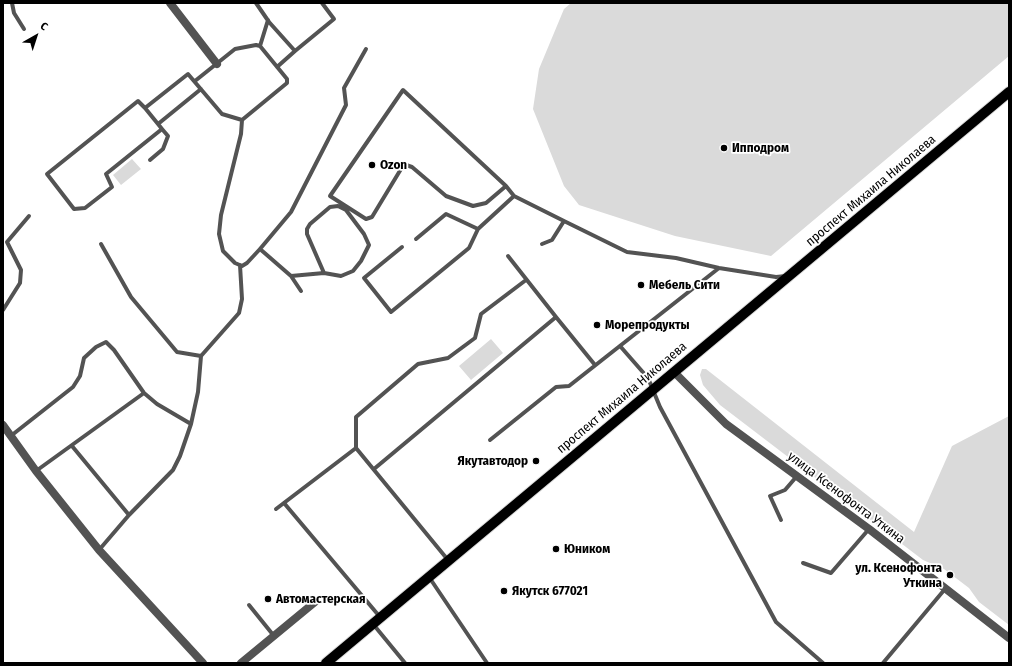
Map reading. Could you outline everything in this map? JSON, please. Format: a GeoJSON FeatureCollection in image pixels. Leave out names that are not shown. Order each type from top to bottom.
{"type":"FeatureCollection","features":[{"type":"Feature","properties":{"kind":"main road","name":"проспект Михаила Николаева"},"geometry":{"type":"LineString","coordinates":[[326,663],[1009,92]]}},
{"type":"Feature","properties":{"kind":"street"},"geometry":{"type":"LineString","coordinates":[[174,4],[216,64]]}},
{"type":"Feature","properties":{"kind":"street","name":"улица Ксенофонта Уткина"},"geometry":{"type":"LineString","coordinates":[[674,372],[726,424],[869,529],[1009,638]]}},
{"type":"Feature","properties":{"kind":"street"},"geometry":{"type":"LineString","coordinates":[[3,425],[36,470],[99,550],[203,663]]}},
{"type":"Feature","properties":{"kind":"street"},"geometry":{"type":"LineString","coordinates":[[241,663],[315,602]]}},
{"type":"Feature","properties":{"kind":"lane"},"geometry":{"type":"LineString","coordinates":[[12,3],[14,12],[24,29]]}},
{"type":"Feature","properties":{"kind":"lane"},"geometry":{"type":"LineString","coordinates":[[256,3],[268,20],[295,51]]}},
{"type":"Feature","properties":{"kind":"lane"},"geometry":{"type":"LineString","coordinates":[[277,67],[334,19],[324,4]]}},
{"type":"Feature","properties":{"kind":"lane"},"geometry":{"type":"LineString","coordinates":[[260,46],[268,20]]}},
{"type":"Feature","properties":{"kind":"lane"},"geometry":{"type":"LineString","coordinates":[[195,82],[235,49],[256,45],[260,46],[288,81],[242,120],[241,134],[220,215],[219,234],[223,250],[229,259],[240,265],[247,263],[291,212],[346,105],[344,88],[366,50]]}},
{"type":"Feature","properties":{"kind":"lane"},"geometry":{"type":"LineString","coordinates":[[145,108],[187,74],[190,75],[222,114],[242,120]]}},
{"type":"Feature","properties":{"kind":"lane"},"geometry":{"type":"LineString","coordinates":[[158,124],[201,89]]}},
{"type":"Feature","properties":{"kind":"lane"},"geometry":{"type":"LineString","coordinates":[[506,186],[486,203],[473,206],[446,196],[412,167],[406,165],[401,169],[372,217],[366,219],[330,196],[403,90],[506,186],[514,196],[627,252],[676,258],[719,268],[776,277],[790,275]]}},
{"type":"Feature","properties":{"kind":"lane"},"geometry":{"type":"LineString","coordinates":[[150,160],[162,151],[168,136],[145,108],[138,101],[47,174],[47,176],[73,208],[84,209],[112,187],[106,174],[162,129]]}},
{"type":"Feature","properties":{"kind":"lane"},"geometry":{"type":"LineString","coordinates":[[402,247],[364,278],[391,312],[469,248],[478,229],[514,196]]}},
{"type":"Feature","properties":{"kind":"lane"},"geometry":{"type":"LineString","coordinates":[[291,276],[324,273],[342,276],[353,271],[361,261],[369,245],[364,234],[346,210],[338,206],[330,207],[310,224],[307,229],[307,234],[324,273]]}},
{"type":"Feature","properties":{"kind":"lane"},"geometry":{"type":"LineString","coordinates":[[416,239],[446,214],[478,229]]}},
{"type":"Feature","properties":{"kind":"lane"},"geometry":{"type":"LineString","coordinates":[[3,310],[20,283],[21,270],[7,242],[29,216]]}},
{"type":"Feature","properties":{"kind":"lane"},"geometry":{"type":"LineString","coordinates":[[542,244],[552,240],[564,221]]}},
{"type":"Feature","properties":{"kind":"lane"},"geometry":{"type":"LineString","coordinates":[[101,244],[131,297],[177,352],[201,356]]}},
{"type":"Feature","properties":{"kind":"lane"},"geometry":{"type":"LineString","coordinates":[[260,249],[291,276],[301,291]]}},
{"type":"Feature","properties":{"kind":"lane"},"geometry":{"type":"LineString","coordinates":[[508,256],[595,365]]}},
{"type":"Feature","properties":{"kind":"lane"},"geometry":{"type":"LineString","coordinates":[[99,550],[129,515],[172,470],[180,456],[191,424],[198,392],[201,356],[239,313],[242,299],[240,265]]}},
{"type":"Feature","properties":{"kind":"lane"},"geometry":{"type":"LineString","coordinates":[[490,440],[556,387],[569,386],[719,268]]}},
{"type":"Feature","properties":{"kind":"lane"},"geometry":{"type":"LineString","coordinates":[[448,561],[356,448],[356,417],[418,364],[448,358],[475,338],[481,314],[526,280]]}},
{"type":"Feature","properties":{"kind":"lane"},"geometry":{"type":"LineString","coordinates":[[374,469],[556,317]]}},
{"type":"Feature","properties":{"kind":"lane"},"geometry":{"type":"LineString","coordinates":[[12,436],[73,387],[80,376],[84,358],[101,344],[106,342],[110,345],[144,393],[191,424]]}},
{"type":"Feature","properties":{"kind":"lane"},"geometry":{"type":"LineString","coordinates":[[620,346],[648,378],[660,407],[776,622],[823,663]]}},
{"type":"Feature","properties":{"kind":"lane"},"geometry":{"type":"LineString","coordinates":[[36,470],[72,446],[144,393]]}},
{"type":"Feature","properties":{"kind":"lane"},"geometry":{"type":"LineString","coordinates":[[72,446],[129,515]]}},
{"type":"Feature","properties":{"kind":"lane"},"geometry":{"type":"LineString","coordinates":[[276,509],[356,448]]}},
{"type":"Feature","properties":{"kind":"lane"},"geometry":{"type":"LineString","coordinates":[[781,520],[770,496],[785,490],[796,476]]}},
{"type":"Feature","properties":{"kind":"lane"},"geometry":{"type":"LineString","coordinates":[[284,503],[376,621],[405,663]]}},
{"type":"Feature","properties":{"kind":"lane"},"geometry":{"type":"LineString","coordinates":[[803,563],[831,573],[869,529]]}},
{"type":"Feature","properties":{"kind":"lane"},"geometry":{"type":"LineString","coordinates":[[428,577],[487,663]]}},
{"type":"Feature","properties":{"kind":"lane"},"geometry":{"type":"LineString","coordinates":[[884,663],[945,589]]}},
{"type":"Feature","properties":{"kind":"lane"},"geometry":{"type":"LineString","coordinates":[[249,605],[274,636]]}},
{"type":"Feature","properties":{"kind":"shaded area","name":"Ипподром"},"geometry":{"type":"Polygon","coordinates":[[[571,3],[1009,3],[1009,56],[771,256],[675,236],[579,205],[564,186],[533,109],[539,69],[564,9],[571,3]]]}},
{"type":"Feature","properties":{"kind":"shaded area"},"geometry":{"type":"Polygon","coordinates":[[[132,159],[141,169],[121,185],[113,175],[132,159]]]}},
{"type":"Feature","properties":{"kind":"shaded area"},"geometry":{"type":"Polygon","coordinates":[[[491,339],[503,353],[471,380],[459,366],[491,339]]]}},
{"type":"Feature","properties":{"kind":"shaded area"},"geometry":{"type":"Polygon","coordinates":[[[702,369],[706,369],[914,532],[952,446],[1009,416],[1009,625],[979,602],[969,588],[944,569],[923,560],[720,405],[703,385],[700,375],[702,369]]]}},
{"type":"Feature","properties":{"kind":"place","name":"Ипподром"},"geometry":{"type":"Point","coordinates":[724,148]}},
{"type":"Feature","properties":{"kind":"place","name":"Ozon"},"geometry":{"type":"Point","coordinates":[372,165]}},
{"type":"Feature","properties":{"kind":"place","name":"Мебель Сити"},"geometry":{"type":"Point","coordinates":[641,285]}},
{"type":"Feature","properties":{"kind":"place","name":"Морепродукты"},"geometry":{"type":"Point","coordinates":[597,325]}},
{"type":"Feature","properties":{"kind":"place","name":"Якутавтодор"},"geometry":{"type":"Point","coordinates":[536,461]}},
{"type":"Feature","properties":{"kind":"place","name":"Юником"},"geometry":{"type":"Point","coordinates":[556,549]}},
{"type":"Feature","properties":{"kind":"place","name":"ул. Ксенофонта Уткина"},"geometry":{"type":"Point","coordinates":[950,575]}},
{"type":"Feature","properties":{"kind":"place","name":"Якутск 677021"},"geometry":{"type":"Point","coordinates":[504,591]}},
{"type":"Feature","properties":{"kind":"place","name":"Автомастерская"},"geometry":{"type":"Point","coordinates":[268,599]}}]}
